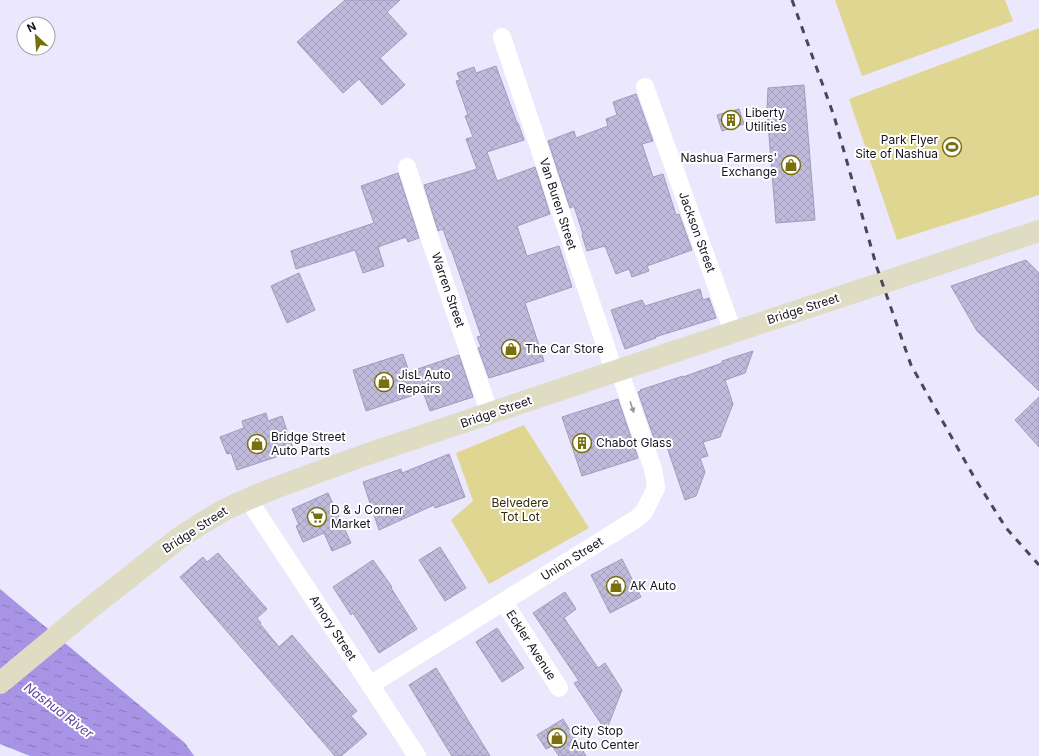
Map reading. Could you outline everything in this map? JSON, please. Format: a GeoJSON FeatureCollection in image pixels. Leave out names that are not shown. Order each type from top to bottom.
{"type":"FeatureCollection","features":[{"type":"Feature","properties":{"kind":"street","name":"Van Buren Street"},"geometry":{"type":"LineString","coordinates":[[502,37],[617,370]]}},
{"type":"Feature","properties":{"kind":"street","name":"Jackson Street"},"geometry":{"type":"LineString","coordinates":[[645,87],[733,332]]}},
{"type":"Feature","properties":{"kind":"street","name":"Warren Street"},"geometry":{"type":"LineString","coordinates":[[407,167],[432,246],[490,414]]}},
{"type":"Feature","properties":{"kind":"street","name":"Bridge Street"},"geometry":{"type":"LineString","coordinates":[[0,683],[94,605],[179,538],[224,510],[248,499],[362,456],[617,370],[1036,236]]}},
{"type":"Feature","properties":{"kind":"street","name":"Union Street"},"geometry":{"type":"LineString","coordinates":[[370,685],[636,519],[644,512],[656,488],[653,469],[617,370]]}},
{"type":"Feature","properties":{"kind":"street","name":"Amory Street"},"geometry":{"type":"LineString","coordinates":[[248,499],[417,756]]}},
{"type":"Feature","properties":{"kind":"street","name":"Eckler Avenue"},"geometry":{"type":"LineString","coordinates":[[504,602],[559,688]]}},
{"type":"Feature","properties":{"kind":"green space"},"geometry":{"type":"Polygon","coordinates":[[[835,0],[1005,0],[1013,21],[862,76],[835,0]]]}},
{"type":"Feature","properties":{"kind":"green space","name":"Park Flyer Site of Nashua"},"geometry":{"type":"Polygon","coordinates":[[[1039,28],[1039,195],[897,240],[849,99],[1039,28]]]}},
{"type":"Feature","properties":{"kind":"green space","name":"Belvedere Tot Lot"},"geometry":{"type":"Polygon","coordinates":[[[524,425],[589,528],[489,584],[451,520],[473,501],[456,453],[524,425]]]}},
{"type":"Feature","properties":{"kind":"water","name":"Nashua River"},"geometry":{"type":"Polygon","coordinates":[[[0,589],[185,743],[194,756],[30,756],[0,744],[0,589]]]}},
{"type":"Feature","properties":{"kind":"building"},"geometry":{"type":"Polygon","coordinates":[[[345,0],[400,0],[387,12],[407,34],[380,58],[405,85],[382,105],[359,79],[343,93],[297,42],[345,0]]]}},
{"type":"Feature","properties":{"kind":"building"},"geometry":{"type":"Polygon","coordinates":[[[496,66],[524,140],[487,152],[497,181],[535,167],[550,214],[517,226],[527,256],[559,246],[572,287],[525,303],[544,361],[489,378],[478,348],[481,347],[477,337],[481,336],[443,229],[438,231],[424,185],[477,169],[466,139],[473,137],[465,116],[468,115],[456,81],[460,80],[457,73],[474,67],[476,73],[496,66]]]}},
{"type":"Feature","properties":{"kind":"building","name":"Nashua Farmers' Exchange"},"geometry":{"type":"Polygon","coordinates":[[[804,85],[815,220],[776,223],[767,110],[768,88],[804,85]]]}},
{"type":"Feature","properties":{"kind":"building"},"geometry":{"type":"Polygon","coordinates":[[[636,94],[653,141],[642,144],[653,177],[663,174],[676,215],[679,214],[692,250],[647,266],[649,271],[632,277],[629,269],[616,274],[605,246],[587,251],[574,206],[570,208],[548,141],[574,131],[576,138],[608,126],[606,119],[617,115],[613,102],[636,94]]]}},
{"type":"Feature","properties":{"kind":"building","name":"Liberty Utilities"},"geometry":{"type":"Polygon","coordinates":[[[739,109],[744,124],[722,131],[717,115],[739,109]]]}},
{"type":"Feature","properties":{"kind":"building"},"geometry":{"type":"Polygon","coordinates":[[[398,173],[419,238],[408,242],[406,237],[378,247],[384,266],[363,273],[355,250],[296,269],[291,251],[374,223],[361,186],[398,173]]]}},
{"type":"Feature","properties":{"kind":"building"},"geometry":{"type":"Polygon","coordinates":[[[1026,260],[1039,273],[1039,391],[977,331],[951,286],[1026,260]]]}},
{"type":"Feature","properties":{"kind":"building"},"geometry":{"type":"Polygon","coordinates":[[[299,273],[315,310],[287,323],[271,286],[299,273]]]}},
{"type":"Feature","properties":{"kind":"building"},"geometry":{"type":"Polygon","coordinates":[[[700,289],[703,300],[709,298],[716,318],[655,337],[656,338],[625,349],[611,310],[642,300],[645,306],[700,289]]]}},
{"type":"Feature","properties":{"kind":"building"},"geometry":{"type":"Polygon","coordinates":[[[753,351],[745,373],[725,380],[733,404],[720,437],[703,442],[708,456],[700,458],[705,472],[696,496],[685,500],[666,444],[657,447],[638,392],[641,391],[640,390],[683,377],[722,363],[722,361],[753,351]]]}},
{"type":"Feature","properties":{"kind":"building"},"geometry":{"type":"Polygon","coordinates":[[[403,354],[409,372],[459,355],[473,397],[430,411],[423,392],[366,411],[353,370],[403,354]]]}},
{"type":"Feature","properties":{"kind":"building"},"geometry":{"type":"Polygon","coordinates":[[[1039,397],[1039,447],[1015,420],[1039,397]]]}},
{"type":"Feature","properties":{"kind":"building"},"geometry":{"type":"Polygon","coordinates":[[[618,399],[638,458],[582,476],[562,417],[618,399]]]}},
{"type":"Feature","properties":{"kind":"building","name":"Bridge Street Auto Parts"},"geometry":{"type":"Polygon","coordinates":[[[266,413],[268,421],[282,416],[294,451],[237,470],[231,453],[227,454],[220,437],[244,428],[242,421],[266,413]]]}},
{"type":"Feature","properties":{"kind":"building"},"geometry":{"type":"Polygon","coordinates":[[[449,454],[465,497],[435,508],[434,505],[379,530],[363,482],[401,469],[402,473],[449,454]]]}},
{"type":"Feature","properties":{"kind":"building","name":"D & J Corner Market"},"geometry":{"type":"Polygon","coordinates":[[[328,493],[351,543],[332,551],[324,533],[303,542],[296,526],[299,525],[292,509],[328,493]]]}},
{"type":"Feature","properties":{"kind":"building"},"geometry":{"type":"Polygon","coordinates":[[[440,547],[466,588],[445,601],[419,560],[440,547]]]}},
{"type":"Feature","properties":{"kind":"building"},"geometry":{"type":"Polygon","coordinates":[[[218,553],[267,609],[257,618],[261,623],[260,624],[279,647],[292,635],[357,711],[351,716],[367,734],[341,756],[335,756],[180,577],[203,557],[207,562],[218,553]]]}},
{"type":"Feature","properties":{"kind":"building","name":"AK Auto"},"geometry":{"type":"Polygon","coordinates":[[[622,559],[641,597],[610,613],[591,575],[622,559]]]}},
{"type":"Feature","properties":{"kind":"building"},"geometry":{"type":"Polygon","coordinates":[[[373,560],[392,587],[391,588],[417,629],[379,653],[353,613],[351,615],[333,587],[373,560]]]}},
{"type":"Feature","properties":{"kind":"building"},"geometry":{"type":"Polygon","coordinates":[[[565,592],[576,609],[564,618],[598,668],[605,663],[622,690],[606,731],[574,683],[579,681],[533,613],[565,592]]]}},
{"type":"Feature","properties":{"kind":"building"},"geometry":{"type":"Polygon","coordinates":[[[497,628],[524,668],[502,682],[476,642],[497,628]]]}},
{"type":"Feature","properties":{"kind":"building"},"geometry":{"type":"Polygon","coordinates":[[[436,668],[490,756],[452,756],[442,740],[409,685],[436,668]]]}},
{"type":"Feature","properties":{"kind":"building","name":"City Stop Auto Center"},"geometry":{"type":"Polygon","coordinates":[[[563,719],[586,756],[559,756],[552,746],[546,749],[537,735],[563,719]]]}},
{"type":"Feature","properties":{"kind":"railway"},"geometry":{"type":"LineString","coordinates":[[792,0],[834,116],[877,268],[911,365],[974,477],[1006,528],[1039,565]]}},
{"type":"Feature","properties":{"kind":"place","name":"Liberty Utilities"},"geometry":{"type":"Point","coordinates":[731,120]}},
{"type":"Feature","properties":{"kind":"place","name":"Park Flyer Site of Nashua"},"geometry":{"type":"Point","coordinates":[952,147]}},
{"type":"Feature","properties":{"kind":"place","name":"Nashua Farmers' Exchange"},"geometry":{"type":"Point","coordinates":[791,165]}},
{"type":"Feature","properties":{"kind":"place","name":"The Car Store"},"geometry":{"type":"Point","coordinates":[511,349]}},
{"type":"Feature","properties":{"kind":"place","name":"JisL Auto Repairs"},"geometry":{"type":"Point","coordinates":[384,382]}},
{"type":"Feature","properties":{"kind":"place","name":"Chabot Glass"},"geometry":{"type":"Point","coordinates":[582,443]}},
{"type":"Feature","properties":{"kind":"place","name":"Bridge Street Auto Parts"},"geometry":{"type":"Point","coordinates":[257,444]}},
{"type":"Feature","properties":{"kind":"place","name":"D & J Corner Market"},"geometry":{"type":"Point","coordinates":[317,517]}},
{"type":"Feature","properties":{"kind":"place","name":"AK Auto"},"geometry":{"type":"Point","coordinates":[616,586]}},
{"type":"Feature","properties":{"kind":"place","name":"City Stop Auto Center"},"geometry":{"type":"Point","coordinates":[557,738]}}]}
